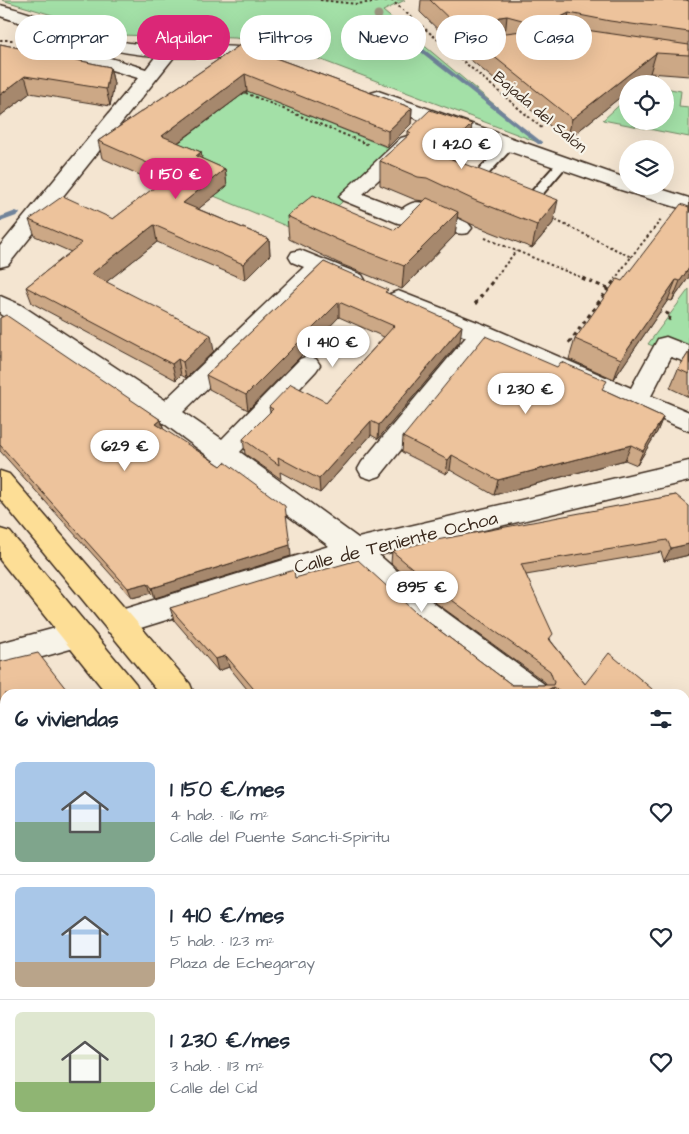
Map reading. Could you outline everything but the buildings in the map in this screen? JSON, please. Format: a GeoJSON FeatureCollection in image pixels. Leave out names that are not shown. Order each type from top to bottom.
{"type":"FeatureCollection","features":[{"type":"Feature","properties":{"kind":"main road"},"geometry":{"type":"LineString","coordinates":[[0,480],[118,623],[176,689]]}},
{"type":"Feature","properties":{"kind":"main road"},"geometry":{"type":"LineString","coordinates":[[0,540],[121,689]]}},
{"type":"Feature","properties":{"kind":"main road"},"geometry":{"type":"LineString","coordinates":[[72,627],[118,623]]}},
{"type":"Feature","properties":{"kind":"street"},"geometry":{"type":"LineString","coordinates":[[0,10],[102,42],[137,49]]}},
{"type":"Feature","properties":{"kind":"street"},"geometry":{"type":"LineString","coordinates":[[98,60],[150,76]]}},
{"type":"Feature","properties":{"kind":"street"},"geometry":{"type":"LineString","coordinates":[[0,260],[163,60]]}},
{"type":"Feature","properties":{"kind":"street"},"geometry":{"type":"LineString","coordinates":[[358,90],[432,118],[619,183]]}},
{"type":"Feature","properties":{"kind":"street"},"geometry":{"type":"LineString","coordinates":[[432,118],[349,196],[405,218],[417,208],[462,228]]}},
{"type":"Feature","properties":{"kind":"street"},"geometry":{"type":"LineString","coordinates":[[657,195],[683,203]]}},
{"type":"Feature","properties":{"kind":"street"},"geometry":{"type":"LineString","coordinates":[[168,413],[310,261],[554,363],[640,393],[689,406]]}},
{"type":"Feature","properties":{"kind":"street"},"geometry":{"type":"LineString","coordinates":[[0,304],[168,413],[354,550],[425,613],[526,689]]}},
{"type":"Feature","properties":{"kind":"street"},"geometry":{"type":"LineString","coordinates":[[371,469],[471,329]]}},
{"type":"Feature","properties":{"kind":"street"},"geometry":{"type":"LineString","coordinates":[[640,393],[666,345],[689,355]]}},
{"type":"Feature","properties":{"kind":"street"},"geometry":{"type":"LineString","coordinates":[[223,454],[308,365]]}},
{"type":"Feature","properties":{"kind":"street"},"geometry":{"type":"LineString","coordinates":[[640,393],[689,422]]}},
{"type":"Feature","properties":{"kind":"street","name":"Calle de Teniente Ochoa"},"geometry":{"type":"LineString","coordinates":[[118,623],[354,550],[685,479]]}},
{"type":"Feature","properties":{"kind":"street"},"geometry":{"type":"LineString","coordinates":[[0,656],[72,627]]}},
{"type":"Feature","properties":{"kind":"lane"},"geometry":{"type":"LineString","coordinates":[[480,188],[471,185],[509,145]]}},
{"type":"Feature","properties":{"kind":"lane"},"geometry":{"type":"LineString","coordinates":[[521,204],[562,164]]}},
{"type":"Feature","properties":{"kind":"path"},"geometry":{"type":"LineString","coordinates":[[320,0],[348,4],[392,0]]}},
{"type":"Feature","properties":{"kind":"path","name":"Bajada del Salón"},"geometry":{"type":"LineString","coordinates":[[392,0],[549,134]]}},
{"type":"Feature","properties":{"kind":"path"},"geometry":{"type":"LineString","coordinates":[[234,89],[393,156]]}},
{"type":"Feature","properties":{"kind":"path"},"geometry":{"type":"LineString","coordinates":[[554,363],[632,256],[683,203]]}},
{"type":"Feature","properties":{"kind":"path"},"geometry":{"type":"LineString","coordinates":[[521,204],[632,256]]}},
{"type":"Feature","properties":{"kind":"path"},"geometry":{"type":"LineString","coordinates":[[462,228],[618,293]]}},
{"type":"Feature","properties":{"kind":"path"},"geometry":{"type":"LineString","coordinates":[[471,329],[516,251]]}},
{"type":"Feature","properties":{"kind":"path"},"geometry":{"type":"LineString","coordinates":[[654,308],[671,315],[658,339],[666,345]]}},
{"type":"Feature","properties":{"kind":"green space"},"geometry":{"type":"Polygon","coordinates":[[[2,0],[405,0],[383,11],[388,15],[341,15],[341,60],[426,60],[426,47],[436,56],[436,60],[441,60],[540,143],[321,60],[331,60],[331,15],[240,15],[240,39],[230,38],[230,15],[137,15],[137,35],[127,35],[127,15],[52,15],[2,0]]]}},
{"type":"Feature","properties":{"kind":"green space"},"geometry":{"type":"Polygon","coordinates":[[[238,87],[399,151],[331,212],[298,231],[214,196],[226,186],[165,152],[243,93],[238,87]]]}},
{"type":"Feature","properties":{"kind":"green space"},"geometry":{"type":"Polygon","coordinates":[[[674,90],[681,91],[679,107],[689,108],[689,137],[654,130],[674,130],[674,90]]]}},
{"type":"Feature","properties":{"kind":"green space"},"geometry":{"type":"Polygon","coordinates":[[[619,105],[619,123],[603,120],[619,105]]]}},
{"type":"Feature","properties":{"kind":"green space"},"geometry":{"type":"Polygon","coordinates":[[[689,289],[689,360],[648,344],[689,289]]]}},
{"type":"Feature","properties":{"kind":"waterway"},"geometry":{"type":"LineString","coordinates":[[426,53],[540,143]]}},
{"type":"Feature","properties":{"kind":"waterway"},"geometry":{"type":"LineString","coordinates":[[0,220],[16,213]]}}]}
